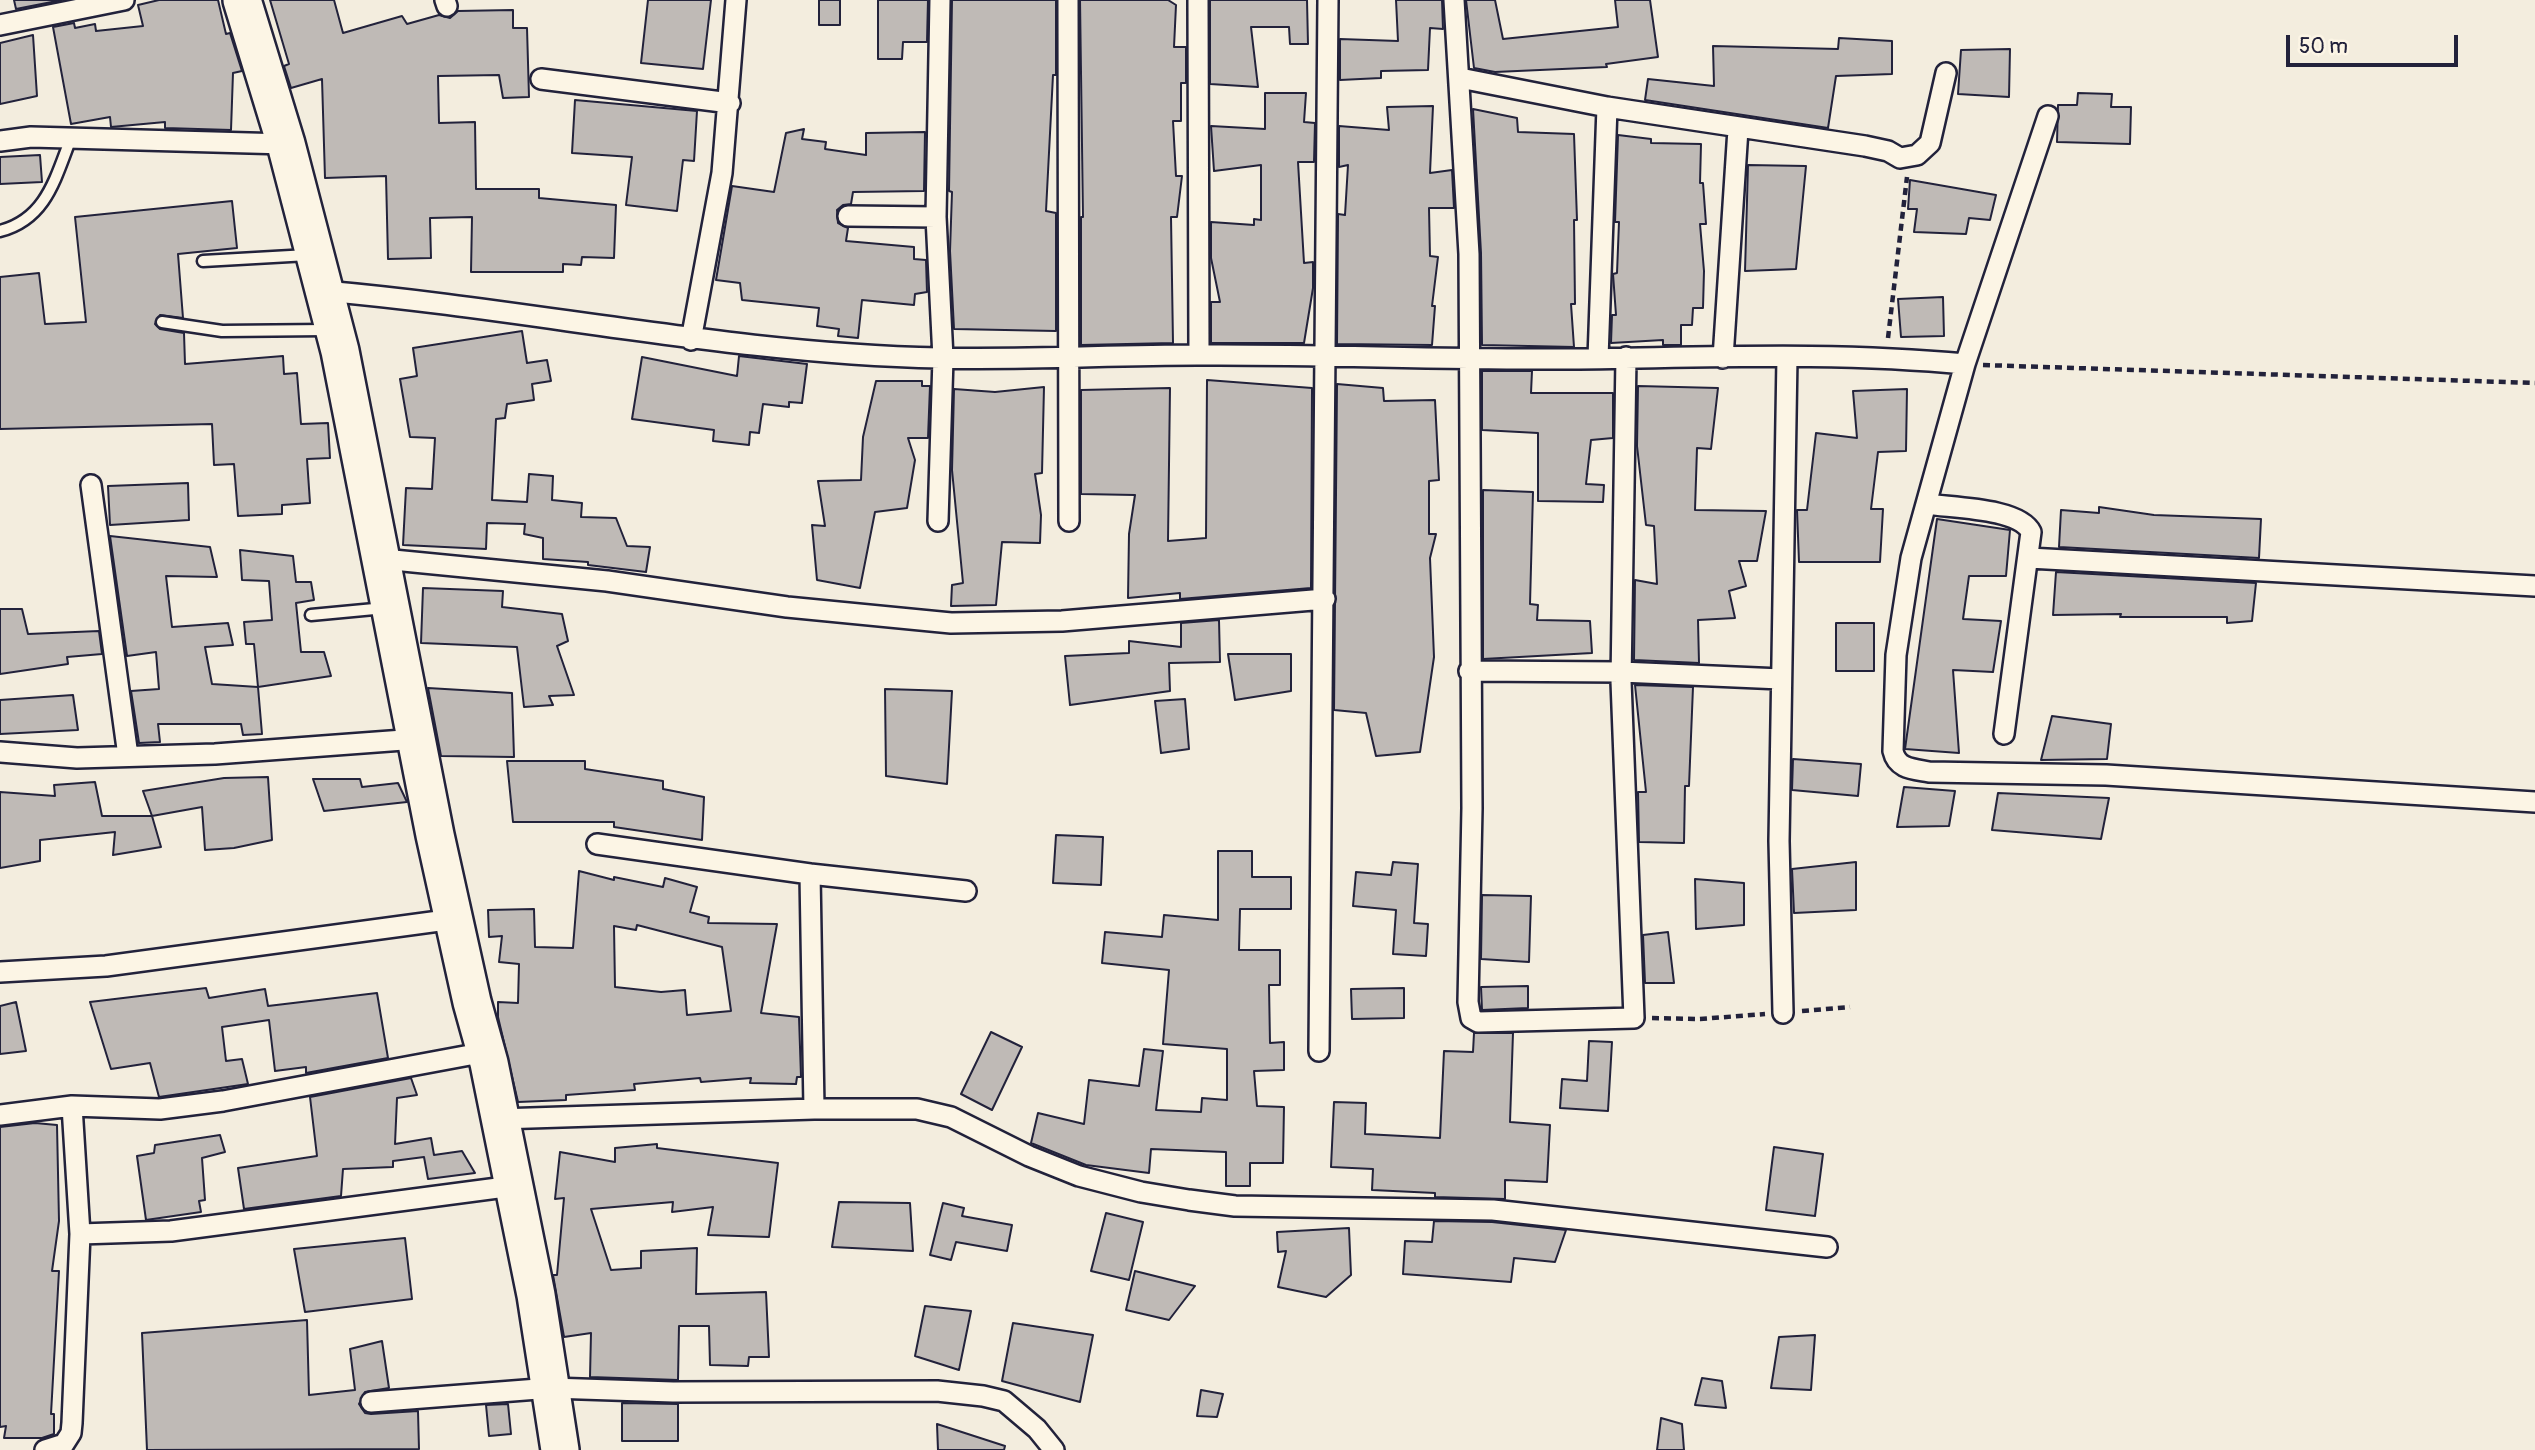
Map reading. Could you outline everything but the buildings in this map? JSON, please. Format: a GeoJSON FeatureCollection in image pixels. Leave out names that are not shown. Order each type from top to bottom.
{"type":"FeatureCollection","features":[{"type":"Feature","properties":{"kind":"highway"},"geometry":{"type":"LineString","coordinates":[[242,0],[286,144],[334,330],[393,608],[454,919],[486,1052],[536,1295],[559,1450]]}},
{"type":"Feature","properties":{"kind":"street"},"geometry":{"type":"LineString","coordinates":[[0,24],[124,0]]}},
{"type":"Feature","properties":{"kind":"street"},"geometry":{"type":"LineString","coordinates":[[691,340],[722,173],[730,103],[736,0]]}},
{"type":"Feature","properties":{"kind":"street"},"geometry":{"type":"LineString","coordinates":[[938,521],[943,358],[936,217],[940,0]]}},
{"type":"Feature","properties":{"kind":"street"},"geometry":{"type":"LineString","coordinates":[[1068,0],[1069,521]]}},
{"type":"Feature","properties":{"kind":"street"},"geometry":{"type":"LineString","coordinates":[[1198,0],[1199,355]]}},
{"type":"Feature","properties":{"kind":"street"},"geometry":{"type":"LineString","coordinates":[[1320,1051],[1328,0]]}},
{"type":"Feature","properties":{"kind":"street"},"geometry":{"type":"LineString","coordinates":[[1454,0],[1469,254],[1471,1018],[1478,1022],[1634,1018],[1621,672],[1626,357]]}},
{"type":"Feature","properties":{"kind":"street"},"geometry":{"type":"LineString","coordinates":[[1460,78],[1738,129],[1866,146],[1888,151],[1900,158],[1917,155],[1930,143],[1946,73]]}},
{"type":"Feature","properties":{"kind":"street"},"geometry":{"type":"LineString","coordinates":[[541,79],[730,103]]}},
{"type":"Feature","properties":{"kind":"street"},"geometry":{"type":"LineString","coordinates":[[1598,358],[1607,107]]}},
{"type":"Feature","properties":{"kind":"street"},"geometry":{"type":"LineString","coordinates":[[2048,116],[1965,364],[1911,558],[1896,655],[1893,751],[1896,761],[1903,766],[1929,772],[2106,775],[2535,802]]}},
{"type":"Feature","properties":{"kind":"street"},"geometry":{"type":"LineString","coordinates":[[1723,358],[1738,129]]}},
{"type":"Feature","properties":{"kind":"street"},"geometry":{"type":"LineString","coordinates":[[0,141],[31,137],[286,144]]}},
{"type":"Feature","properties":{"kind":"street"},"geometry":{"type":"LineString","coordinates":[[848,216],[936,217]]}},
{"type":"Feature","properties":{"kind":"street"},"geometry":{"type":"LineString","coordinates":[[324,291],[492,311],[691,340],[870,356],[1886,356],[1965,364]]}},
{"type":"Feature","properties":{"kind":"street"},"geometry":{"type":"LineString","coordinates":[[1783,1013],[1779,841],[1787,357]]}},
{"type":"Feature","properties":{"kind":"street"},"geometry":{"type":"LineString","coordinates":[[91,485],[128,756]]}},
{"type":"Feature","properties":{"kind":"street"},"geometry":{"type":"LineString","coordinates":[[1927,504],[2018,518],[2031,533],[2004,734]]}},
{"type":"Feature","properties":{"kind":"street"},"geometry":{"type":"LineString","coordinates":[[2029,558],[2535,586]]}},
{"type":"Feature","properties":{"kind":"street"},"geometry":{"type":"LineString","coordinates":[[383,559],[607,582],[787,607],[951,623],[1062,621],[1325,599]]}},
{"type":"Feature","properties":{"kind":"street"},"geometry":{"type":"LineString","coordinates":[[1469,671],[1621,672],[1781,680]]}},
{"type":"Feature","properties":{"kind":"street"},"geometry":{"type":"LineString","coordinates":[[0,752],[67,758],[215,754],[417,738]]}},
{"type":"Feature","properties":{"kind":"street"},"geometry":{"type":"LineString","coordinates":[[597,844],[810,874],[967,891]]}},
{"type":"Feature","properties":{"kind":"street"},"geometry":{"type":"LineString","coordinates":[[810,874],[814,1109]]}},
{"type":"Feature","properties":{"kind":"street"},"geometry":{"type":"LineString","coordinates":[[0,972],[106,965],[454,919]]}},
{"type":"Feature","properties":{"kind":"street"},"geometry":{"type":"LineString","coordinates":[[0,1115],[72,1106],[160,1109],[486,1052]]}},
{"type":"Feature","properties":{"kind":"street"},"geometry":{"type":"LineString","coordinates":[[46,1450],[64,1444],[71,1433],[80,1234],[72,1106]]}},
{"type":"Feature","properties":{"kind":"street"},"geometry":{"type":"LineString","coordinates":[[499,1119],[814,1109],[909,1109],[951,1117],[1029,1156],[1079,1175],[1141,1192],[1200,1201],[1235,1206],[1493,1210],[1827,1247]]}},
{"type":"Feature","properties":{"kind":"street"},"geometry":{"type":"LineString","coordinates":[[80,1234],[170,1231],[513,1186]]}},
{"type":"Feature","properties":{"kind":"street"},"geometry":{"type":"LineString","coordinates":[[371,1402],[551,1388],[673,1392],[937,1391],[983,1395],[1004,1401],[1017,1410],[1054,1450]]}},
{"type":"Feature","properties":{"kind":"lane"},"geometry":{"type":"LineString","coordinates":[[0,231],[25,222],[37,211],[53,185],[71,138]]}},
{"type":"Feature","properties":{"kind":"lane"},"geometry":{"type":"LineString","coordinates":[[203,261],[315,255]]}},
{"type":"Feature","properties":{"kind":"lane"},"geometry":{"type":"LineString","coordinates":[[162,323],[222,331],[334,330]]}},
{"type":"Feature","properties":{"kind":"lane"},"geometry":{"type":"LineString","coordinates":[[311,615],[393,608]]}},
{"type":"Feature","properties":{"kind":"path"},"geometry":{"type":"LineString","coordinates":[[1886,356],[1907,178],[1900,158]]}},
{"type":"Feature","properties":{"kind":"path"},"geometry":{"type":"LineString","coordinates":[[1965,364],[2535,383]]}},
{"type":"Feature","properties":{"kind":"path"},"geometry":{"type":"LineString","coordinates":[[1634,1018],[1700,1019],[1850,1007]]}}]}
